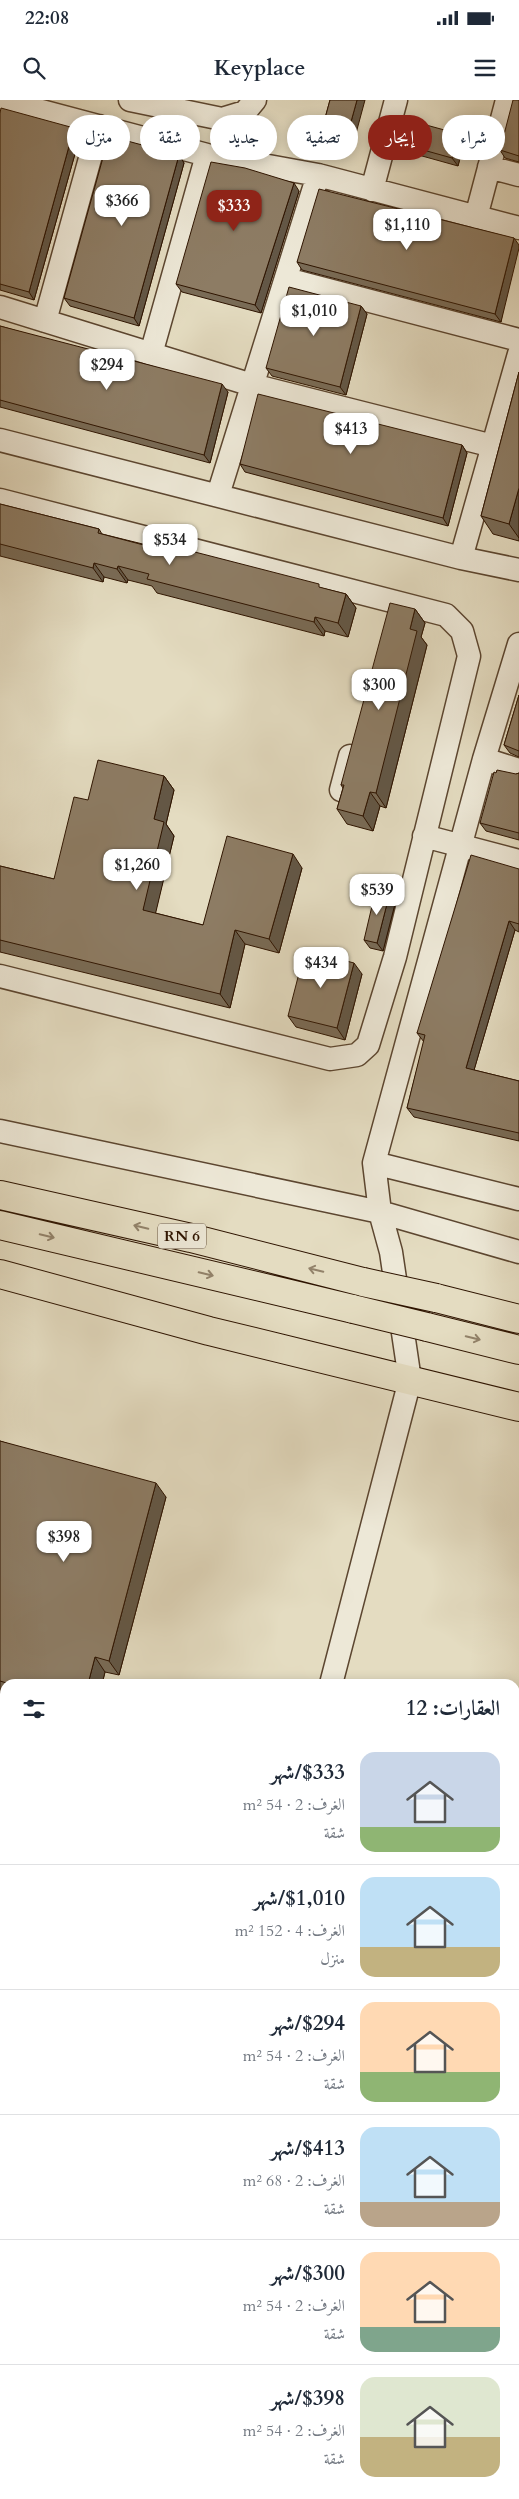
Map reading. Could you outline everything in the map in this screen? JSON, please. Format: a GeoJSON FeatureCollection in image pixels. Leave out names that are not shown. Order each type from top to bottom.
{"type":"FeatureCollection","features":[{"type":"Feature","properties":{"kind":"main road","name":"RN 6"},"geometry":{"type":"LineString","coordinates":[[0,1195],[191,1238],[519,1319]]}},
{"type":"Feature","properties":{"kind":"main road","name":"RN 6"},"geometry":{"type":"LineString","coordinates":[[0,1225],[519,1350]]}},
{"type":"Feature","properties":{"kind":"main road"},"geometry":{"type":"LineString","coordinates":[[0,1274],[209,1331],[519,1407]]}},
{"type":"Feature","properties":{"kind":"street"},"geometry":{"type":"LineString","coordinates":[[0,100],[67,118]]}},
{"type":"Feature","properties":{"kind":"street"},"geometry":{"type":"LineString","coordinates":[[130,100],[222,119],[245,112],[255,100]]}},
{"type":"Feature","properties":{"kind":"street"},"geometry":{"type":"LineString","coordinates":[[372,190],[396,100]]}},
{"type":"Feature","properties":{"kind":"street"},"geometry":{"type":"LineString","coordinates":[[476,217],[507,100]]}},
{"type":"Feature","properties":{"kind":"street"},"geometry":{"type":"LineString","coordinates":[[130,134],[207,155],[318,175],[519,228]]}},
{"type":"Feature","properties":{"kind":"street"},"geometry":{"type":"LineString","coordinates":[[151,354],[207,155]]}},
{"type":"Feature","properties":{"kind":"street"},"geometry":{"type":"LineString","coordinates":[[45,321],[90,160]]}},
{"type":"Feature","properties":{"kind":"street"},"geometry":{"type":"LineString","coordinates":[[489,168],[519,175]]}},
{"type":"Feature","properties":{"kind":"street"},"geometry":{"type":"LineString","coordinates":[[218,495],[318,175]]}},
{"type":"Feature","properties":{"kind":"street"},"geometry":{"type":"LineString","coordinates":[[286,279],[519,340]]}},
{"type":"Feature","properties":{"kind":"street"},"geometry":{"type":"LineString","coordinates":[[0,307],[252,385],[493,446]]}},
{"type":"Feature","properties":{"kind":"street"},"geometry":{"type":"LineString","coordinates":[[461,558],[519,354]]}},
{"type":"Feature","properties":{"kind":"street"},"geometry":{"type":"LineString","coordinates":[[0,440],[461,558],[519,570]]}},
{"type":"Feature","properties":{"kind":"street"},"geometry":{"type":"LineString","coordinates":[[0,500],[388,610],[446,615],[462,631],[469,656],[395,957],[368,1045],[356,1055],[330,1059],[0,976]]}},
{"type":"Feature","properties":{"kind":"street"},"geometry":{"type":"LineString","coordinates":[[332,1679],[410,1380],[391,1252],[380,1212],[374,1163],[484,759],[519,644]]}},
{"type":"Feature","properties":{"kind":"street"},"geometry":{"type":"LineString","coordinates":[[341,790],[356,733]]}},
{"type":"Feature","properties":{"kind":"street"},"geometry":{"type":"LineString","coordinates":[[484,759],[519,770]]}},
{"type":"Feature","properties":{"kind":"street"},"geometry":{"type":"LineString","coordinates":[[424,836],[462,844],[519,861]]}},
{"type":"Feature","properties":{"kind":"street"},"geometry":{"type":"LineString","coordinates":[[0,1131],[380,1212],[519,1252]]}},
{"type":"Feature","properties":{"kind":"street"},"geometry":{"type":"LineString","coordinates":[[374,1163],[519,1199]]}},
{"type":"Feature","properties":{"kind":"building"},"geometry":{"type":"Polygon","coordinates":[[[330,100],[357,100],[353,115],[326,115],[330,100]]]}},
{"type":"Feature","properties":{"kind":"building"},"geometry":{"type":"Polygon","coordinates":[[[513,100],[519,100],[519,156],[505,152],[505,131],[513,100]]]}},
{"type":"Feature","properties":{"kind":"building"},"geometry":{"type":"Polygon","coordinates":[[[1,108],[67,126],[67,154],[29,292],[0,284],[1,108]]]}},
{"type":"Feature","properties":{"kind":"building"},"geometry":{"type":"Polygon","coordinates":[[[432,127],[442,129],[442,155],[432,152],[432,127]]]}},
{"type":"Feature","properties":{"kind":"building"},"geometry":{"type":"Polygon","coordinates":[[[130,142],[140,144],[140,160],[178,160],[134,318],[64,298],[102,160],[130,160],[130,142]]]}},
{"type":"Feature","properties":{"kind":"building"},"geometry":{"type":"Polygon","coordinates":[[[211,162],[245,168],[294,183],[255,305],[176,284],[211,162]]]}},
{"type":"Feature","properties":{"kind":"building"},"geometry":{"type":"Polygon","coordinates":[[[319,189],[514,238],[495,314],[297,262],[319,189]]]}},
{"type":"Feature","properties":{"kind":"building"},"geometry":{"type":"Polygon","coordinates":[[[289,287],[361,306],[340,387],[266,368],[289,287]]]}},
{"type":"Feature","properties":{"kind":"building"},"geometry":{"type":"Polygon","coordinates":[[[0,326],[222,384],[204,455],[0,400],[0,326]]]}},
{"type":"Feature","properties":{"kind":"building"},"geometry":{"type":"Polygon","coordinates":[[[519,372],[519,488],[509,524],[481,516],[519,372]]]}},
{"type":"Feature","properties":{"kind":"building"},"geometry":{"type":"Polygon","coordinates":[[[258,394],[462,445],[443,518],[240,464],[258,394]]]}},
{"type":"Feature","properties":{"kind":"building"},"geometry":{"type":"Polygon","coordinates":[[[0,504],[99,529],[98,533],[155,548],[156,542],[319,584],[319,587],[346,594],[338,623],[315,617],[314,622],[147,579],[149,574],[118,566],[117,569],[94,563],[93,568],[0,544],[0,504]]]}},
{"type":"Feature","properties":{"kind":"building"},"geometry":{"type":"Polygon","coordinates":[[[390,603],[415,609],[410,629],[417,631],[376,793],[370,792],[363,816],[337,809],[344,785],[341,785],[390,603]]]}},
{"type":"Feature","properties":{"kind":"building"},"geometry":{"type":"Polygon","coordinates":[[[519,695],[519,751],[504,745],[519,695]]]}},
{"type":"Feature","properties":{"kind":"building"},"geometry":{"type":"Polygon","coordinates":[[[98,760],[164,776],[154,819],[164,822],[143,910],[203,925],[227,836],[293,854],[269,939],[235,930],[220,994],[0,940],[0,866],[54,879],[74,797],[88,800],[98,760]]]}},
{"type":"Feature","properties":{"kind":"building"},"geometry":{"type":"Polygon","coordinates":[[[497,770],[519,773],[519,833],[480,823],[494,772],[496,773],[497,770]]]}},
{"type":"Feature","properties":{"kind":"building"},"geometry":{"type":"Polygon","coordinates":[[[471,855],[519,869],[519,924],[509,921],[466,1068],[519,1081],[519,1133],[407,1108],[425,1035],[417,1033],[471,855]]]}},
{"type":"Feature","properties":{"kind":"building"},"geometry":{"type":"Polygon","coordinates":[[[376,889],[390,892],[377,943],[364,940],[376,889]]]}},
{"type":"Feature","properties":{"kind":"building"},"geometry":{"type":"Polygon","coordinates":[[[305,950],[354,963],[337,1028],[288,1016],[305,950]]]}},
{"type":"Feature","properties":{"kind":"building"},"geometry":{"type":"Polygon","coordinates":[[[0,1441],[156,1483],[109,1661],[95,1657],[89,1679],[0,1679],[0,1441]]]}}]}
